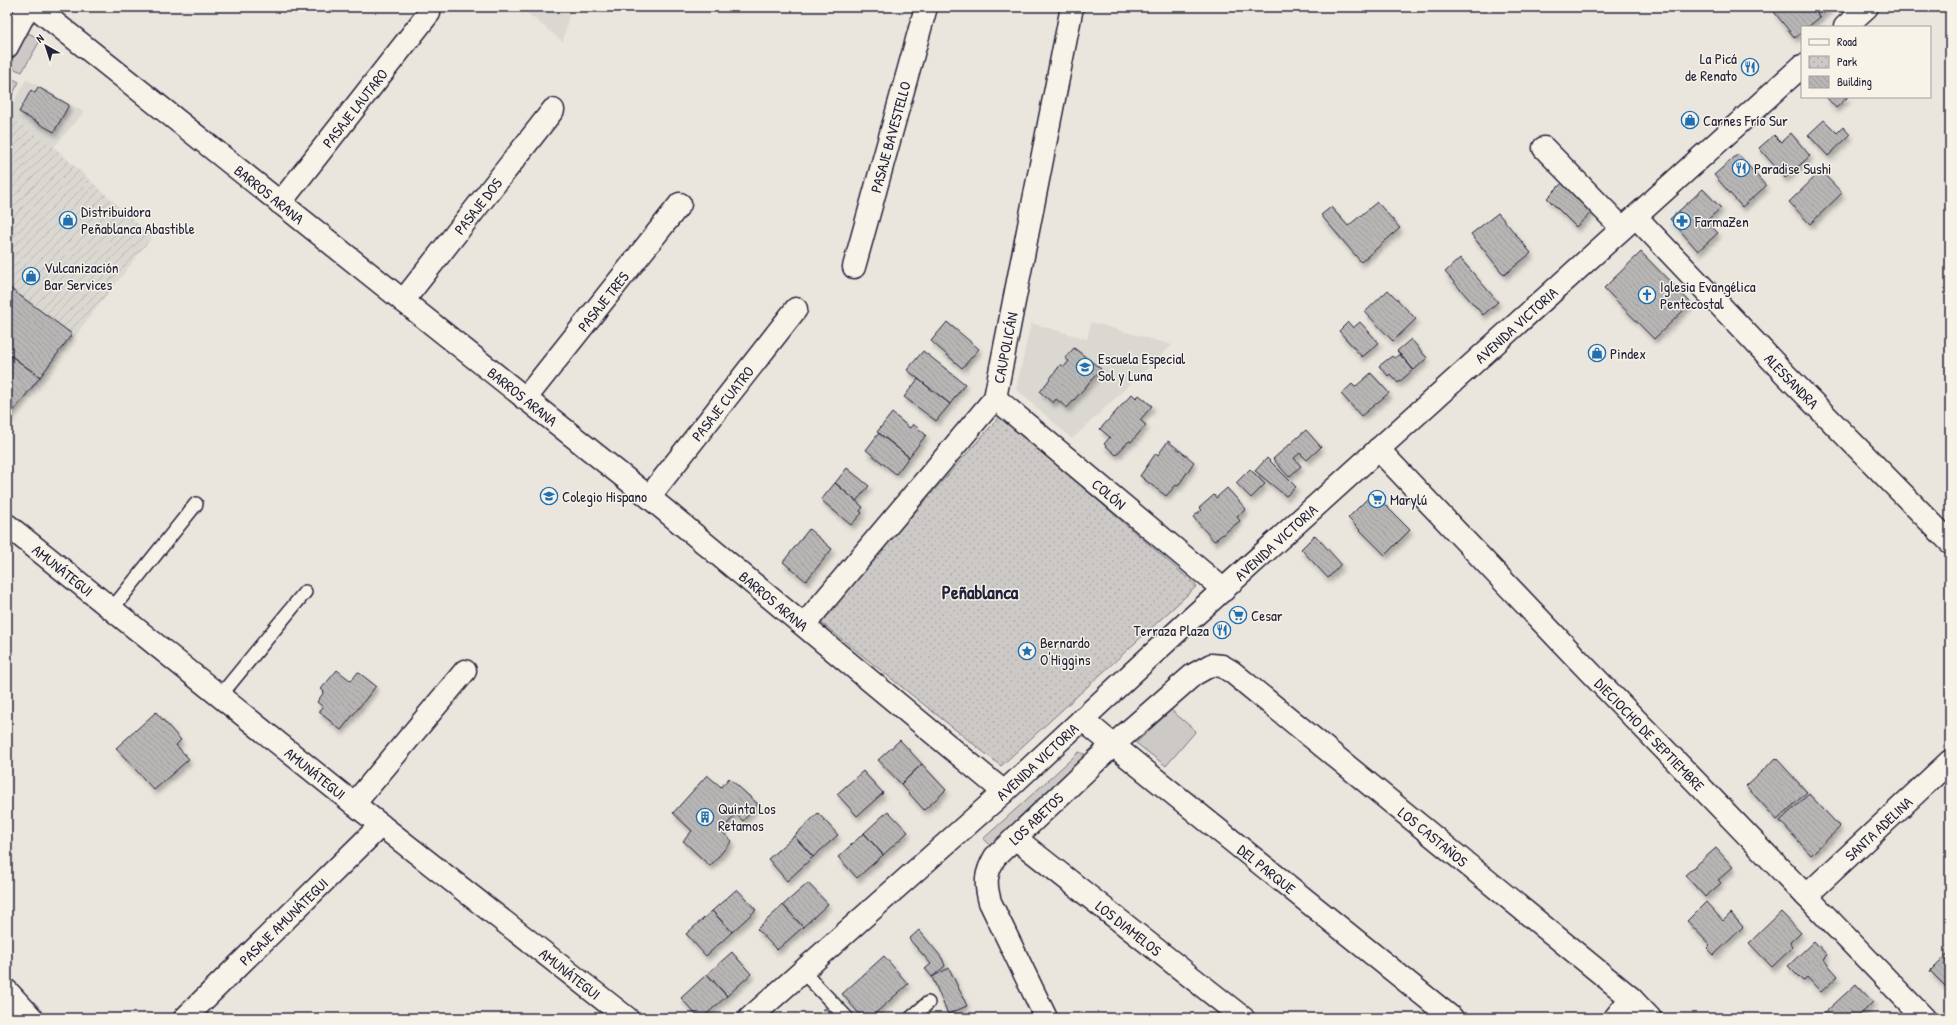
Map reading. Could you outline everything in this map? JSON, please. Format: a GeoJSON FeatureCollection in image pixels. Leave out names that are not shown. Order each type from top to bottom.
{"type":"FeatureCollection","features":[{"type":"Feature","properties":{"kind":"street"},"geometry":{"type":"LineString","coordinates":[[7,47],[28,7]]}},
{"type":"Feature","properties":{"kind":"street","name":"BARROS ARANA"},"geometry":{"type":"LineString","coordinates":[[35,7],[649,497],[1004,792]]}},
{"type":"Feature","properties":{"kind":"street","name":"PASAJE BAVESTELLO"},"geometry":{"type":"LineString","coordinates":[[854,267],[926,7]]}},
{"type":"Feature","properties":{"kind":"street","name":"CAUPOLICÁN"},"geometry":{"type":"LineString","coordinates":[[804,625],[995,398],[1072,7]]}},
{"type":"Feature","properties":{"kind":"street"},"geometry":{"type":"LineString","coordinates":[[1846,26],[1867,7]]}},
{"type":"Feature","properties":{"kind":"street","name":"PASAJE LAUTARO"},"geometry":{"type":"LineString","coordinates":[[280,204],[429,13]]}},
{"type":"Feature","properties":{"kind":"street","name":"AVENIDA VICTORIA"},"geometry":{"type":"LineString","coordinates":[[750,1018],[1004,792],[1378,449],[1801,67]]}},
{"type":"Feature","properties":{"kind":"street","name":"PASAJE DOS"},"geometry":{"type":"LineString","coordinates":[[402,301],[553,110]]}},
{"type":"Feature","properties":{"kind":"street","name":"ALESSANDRA"},"geometry":{"type":"LineString","coordinates":[[1544,148],[1629,222],[1786,375],[1950,542]]}},
{"type":"Feature","properties":{"kind":"street","name":"PASAJE TRES"},"geometry":{"type":"LineString","coordinates":[[525,399],[680,204]]}},
{"type":"Feature","properties":{"kind":"street","name":"PASAJE CUATRO"},"geometry":{"type":"LineString","coordinates":[[649,497],[796,309]]}},
{"type":"Feature","properties":{"kind":"street","name":"COLÓN"},"geometry":{"type":"LineString","coordinates":[[995,398],[1224,590]]}},
{"type":"Feature","properties":{"kind":"street","name":"DIECIOCHO DE SEPTIEMBRE"},"geometry":{"type":"LineString","coordinates":[[1378,449],[1924,1018]]}},
{"type":"Feature","properties":{"kind":"street","name":"AMUNÁTEGUI"},"geometry":{"type":"LineString","coordinates":[[7,525],[354,804],[627,1018]]}},
{"type":"Feature","properties":{"kind":"street","name":"LOS ABETOS"},"geometry":{"type":"LineString","coordinates":[[1046,1018],[990,902],[986,889],[987,870],[995,857],[1113,745],[1193,675],[1210,665]]}},
{"type":"Feature","properties":{"kind":"street","name":"LOS CASTAÑOS"},"geometry":{"type":"LineString","coordinates":[[1210,665],[1222,666],[1232,672],[1631,998],[1650,1018]]}},
{"type":"Feature","properties":{"kind":"street"},"geometry":{"type":"LineString","coordinates":[[354,804],[466,670]]}},
{"type":"Feature","properties":{"kind":"street","name":"DEL PARQUE"},"geometry":{"type":"LineString","coordinates":[[1082,719],[1452,1018]]}},
{"type":"Feature","properties":{"kind":"street","name":"SANTA ADELINA"},"geometry":{"type":"LineString","coordinates":[[1806,896],[1950,761]]}},
{"type":"Feature","properties":{"kind":"street","name":"PASAJE AMUNÁTEGUI"},"geometry":{"type":"LineString","coordinates":[[185,1018],[381,825]]}},
{"type":"Feature","properties":{"kind":"street","name":"LOS DIAMELOS"},"geometry":{"type":"LineString","coordinates":[[1015,838],[1242,1018]]}},
{"type":"Feature","properties":{"kind":"street"},"geometry":{"type":"LineString","coordinates":[[7,991],[32,1018]]}},
{"type":"Feature","properties":{"kind":"street"},"geometry":{"type":"LineString","coordinates":[[1615,1018],[1631,998]]}},
{"type":"Feature","properties":{"kind":"lane"},"geometry":{"type":"LineString","coordinates":[[112,609],[196,504]]}},
{"type":"Feature","properties":{"kind":"lane"},"geometry":{"type":"LineString","coordinates":[[220,696],[305,592]]}},
{"type":"Feature","properties":{"kind":"lane"},"geometry":{"type":"LineString","coordinates":[[802,971],[847,1018]]}},
{"type":"Feature","properties":{"kind":"lane"},"geometry":{"type":"LineString","coordinates":[[911,1018],[928,1004]]}},
{"type":"Feature","properties":{"kind":"shaded area"},"geometry":{"type":"Polygon","coordinates":[[[520,7],[571,7],[563,42],[520,7]]]}},
{"type":"Feature","properties":{"kind":"shaded area"},"geometry":{"type":"Polygon","coordinates":[[[26,79],[84,112],[54,147],[7,115],[26,79]]]}},
{"type":"Feature","properties":{"kind":"shaded area"},"geometry":{"type":"Polygon","coordinates":[[[7,115],[54,147],[152,237],[7,423],[7,115]]]}},
{"type":"Feature","properties":{"kind":"shaded area","name":"Escuela Especial Sol y Luna"},"geometry":{"type":"Polygon","coordinates":[[[1091,322],[1172,345],[1072,439],[1016,389],[1031,323],[1087,339],[1091,322]]]}},
{"type":"Feature","properties":{"kind":"green space"},"geometry":{"type":"Polygon","coordinates":[[[26,32],[41,39],[22,72],[7,66],[7,64],[26,32]]]}},
{"type":"Feature","properties":{"kind":"green space"},"geometry":{"type":"Polygon","coordinates":[[[7,76],[19,82],[7,105],[7,76]]]}},
{"type":"Feature","properties":{"kind":"green space"},"geometry":{"type":"Polygon","coordinates":[[[1000,416],[1197,586],[1001,766],[819,621],[1000,416]]]}},
{"type":"Feature","properties":{"kind":"green space"},"geometry":{"type":"Polygon","coordinates":[[[1171,710],[1196,731],[1166,766],[1136,743],[1171,710]]]}},
{"type":"Feature","properties":{"kind":"green space"},"geometry":{"type":"Polygon","coordinates":[[[1079,752],[1089,756],[990,846],[983,839],[1079,752]]]}},
{"type":"Feature","properties":{"kind":"building"},"geometry":{"type":"Polygon","coordinates":[[[1778,7],[1811,7],[1820,17],[1809,26],[1801,26],[1801,33],[1795,38],[1774,12],[1778,7]]]}},
{"type":"Feature","properties":{"kind":"building"},"geometry":{"type":"Polygon","coordinates":[[[1811,7],[1830,7],[1820,17],[1811,7]]]}},
{"type":"Feature","properties":{"kind":"building"},"geometry":{"type":"Polygon","coordinates":[[[38,87],[69,105],[54,132],[19,112],[31,90],[35,93],[38,87]]]}},
{"type":"Feature","properties":{"kind":"building"},"geometry":{"type":"Polygon","coordinates":[[[1827,98],[1847,98],[1836,108],[1827,98]]]}},
{"type":"Feature","properties":{"kind":"building"},"geometry":{"type":"Polygon","coordinates":[[[1824,120],[1837,133],[1843,127],[1850,135],[1828,156],[1808,135],[1824,120]]]}},
{"type":"Feature","properties":{"kind":"building"},"geometry":{"type":"Polygon","coordinates":[[[1791,133],[1810,156],[1785,178],[1759,148],[1774,135],[1781,142],[1791,133]]]}},
{"type":"Feature","properties":{"kind":"building"},"geometry":{"type":"Polygon","coordinates":[[[1738,154],[1766,186],[1742,207],[1714,175],[1738,154]]]}},
{"type":"Feature","properties":{"kind":"building"},"geometry":{"type":"Polygon","coordinates":[[[1821,171],[1842,193],[1810,224],[1789,202],[1821,171]]]}},
{"type":"Feature","properties":{"kind":"building"},"geometry":{"type":"Polygon","coordinates":[[[1566,179],[1595,209],[1576,227],[1547,198],[1566,179]]]}},
{"type":"Feature","properties":{"kind":"building"},"geometry":{"type":"Polygon","coordinates":[[[1703,189],[1721,208],[1706,221],[1718,233],[1698,251],[1670,219],[1703,189]]]}},
{"type":"Feature","properties":{"kind":"building"},"geometry":{"type":"Polygon","coordinates":[[[1377,202],[1400,228],[1361,262],[1321,215],[1331,207],[1348,226],[1377,202]]]}},
{"type":"Feature","properties":{"kind":"building"},"geometry":{"type":"Polygon","coordinates":[[[1498,213],[1531,253],[1504,275],[1471,234],[1498,213]]]}},
{"type":"Feature","properties":{"kind":"building","name":"Iglesia Evangélica Pentecostal"},"geometry":{"type":"Polygon","coordinates":[[[1641,252],[1691,303],[1654,339],[1604,288],[1641,252]]]}},
{"type":"Feature","properties":{"kind":"building"},"geometry":{"type":"Polygon","coordinates":[[[1460,258],[1498,302],[1483,315],[1445,272],[1460,258]]]}},
{"type":"Feature","properties":{"kind":"building"},"geometry":{"type":"Polygon","coordinates":[[[7,286],[72,334],[40,377],[7,353],[7,286]]]}},
{"type":"Feature","properties":{"kind":"building"},"geometry":{"type":"Polygon","coordinates":[[[1388,290],[1416,319],[1393,341],[1365,312],[1388,290]]]}},
{"type":"Feature","properties":{"kind":"building"},"geometry":{"type":"Polygon","coordinates":[[[947,322],[979,349],[962,368],[931,341],[947,322]]]}},
{"type":"Feature","properties":{"kind":"building"},"geometry":{"type":"Polygon","coordinates":[[[1348,322],[1353,328],[1360,322],[1379,343],[1362,357],[1339,331],[1348,322]]]}},
{"type":"Feature","properties":{"kind":"building"},"geometry":{"type":"Polygon","coordinates":[[[1411,339],[1427,358],[1414,370],[1397,351],[1411,339]]]}},
{"type":"Feature","properties":{"kind":"building"},"geometry":{"type":"Polygon","coordinates":[[[1074,348],[1101,369],[1067,408],[1056,399],[1053,403],[1040,392],[1061,364],[1064,367],[1069,361],[1065,358],[1074,348]]]}},
{"type":"Feature","properties":{"kind":"building"},"geometry":{"type":"Polygon","coordinates":[[[923,351],[965,384],[950,404],[907,370],[923,351]]]}},
{"type":"Feature","properties":{"kind":"building"},"geometry":{"type":"Polygon","coordinates":[[[7,353],[40,377],[7,419],[7,353]]]}},
{"type":"Feature","properties":{"kind":"building"},"geometry":{"type":"Polygon","coordinates":[[[1400,354],[1413,370],[1398,383],[1390,374],[1388,376],[1379,366],[1392,356],[1394,358],[1400,354]]]}},
{"type":"Feature","properties":{"kind":"building"},"geometry":{"type":"Polygon","coordinates":[[[1371,373],[1389,393],[1361,416],[1341,394],[1352,384],[1355,387],[1371,373]]]}},
{"type":"Feature","properties":{"kind":"building"},"geometry":{"type":"Polygon","coordinates":[[[918,379],[950,404],[936,421],[904,397],[918,379]]]}},
{"type":"Feature","properties":{"kind":"building"},"geometry":{"type":"Polygon","coordinates":[[[1132,394],[1136,398],[1139,395],[1152,406],[1140,420],[1146,425],[1131,442],[1129,441],[1116,455],[1104,444],[1110,437],[1100,429],[1132,394]]]}},
{"type":"Feature","properties":{"kind":"building"},"geometry":{"type":"Polygon","coordinates":[[[892,413],[910,428],[913,424],[926,435],[909,457],[877,432],[892,413]]]}},
{"type":"Feature","properties":{"kind":"building"},"geometry":{"type":"Polygon","coordinates":[[[1306,430],[1321,447],[1307,460],[1300,453],[1294,458],[1301,466],[1289,477],[1273,459],[1306,430]]]}},
{"type":"Feature","properties":{"kind":"building"},"geometry":{"type":"Polygon","coordinates":[[[879,433],[909,457],[896,474],[866,450],[879,433]]]}},
{"type":"Feature","properties":{"kind":"building"},"geometry":{"type":"Polygon","coordinates":[[[1168,441],[1194,462],[1178,486],[1176,485],[1166,496],[1140,476],[1156,453],[1158,455],[1168,441]]]}},
{"type":"Feature","properties":{"kind":"building"},"geometry":{"type":"Polygon","coordinates":[[[1267,458],[1296,487],[1286,496],[1255,471],[1267,458]]]}},
{"type":"Feature","properties":{"kind":"building"},"geometry":{"type":"Polygon","coordinates":[[[847,468],[869,486],[856,501],[835,483],[847,468]]]}},
{"type":"Feature","properties":{"kind":"building"},"geometry":{"type":"Polygon","coordinates":[[[1250,469],[1265,484],[1251,498],[1236,483],[1250,469]]]}},
{"type":"Feature","properties":{"kind":"building"},"geometry":{"type":"Polygon","coordinates":[[[835,483],[863,507],[860,511],[862,513],[851,525],[821,500],[835,483]]]}},
{"type":"Feature","properties":{"kind":"building"},"geometry":{"type":"Polygon","coordinates":[[[1227,488],[1246,509],[1237,517],[1240,521],[1214,541],[1193,517],[1201,510],[1199,508],[1214,495],[1216,498],[1227,488]]]}},
{"type":"Feature","properties":{"kind":"building"},"geometry":{"type":"Polygon","coordinates":[[[1373,493],[1410,530],[1385,555],[1348,518],[1373,493]]]}},
{"type":"Feature","properties":{"kind":"building"},"geometry":{"type":"Polygon","coordinates":[[[809,529],[832,549],[806,581],[783,562],[809,529]]]}},
{"type":"Feature","properties":{"kind":"building"},"geometry":{"type":"Polygon","coordinates":[[[1315,535],[1341,564],[1328,578],[1301,549],[1315,535]]]}},
{"type":"Feature","properties":{"kind":"building"},"geometry":{"type":"Polygon","coordinates":[[[337,670],[351,681],[358,672],[376,686],[341,730],[319,712],[323,707],[317,702],[324,692],[321,689],[337,670]]]}},
{"type":"Feature","properties":{"kind":"building"},"geometry":{"type":"Polygon","coordinates":[[[156,712],[181,740],[176,745],[189,759],[154,790],[116,748],[156,712]]]}},
{"type":"Feature","properties":{"kind":"building"},"geometry":{"type":"Polygon","coordinates":[[[900,740],[922,764],[901,784],[878,760],[900,740]]]}},
{"type":"Feature","properties":{"kind":"building"},"geometry":{"type":"Polygon","coordinates":[[[1776,758],[1807,792],[1777,820],[1746,786],[1776,758]]]}},
{"type":"Feature","properties":{"kind":"building"},"geometry":{"type":"Polygon","coordinates":[[[922,764],[946,790],[924,810],[901,784],[922,764]]]}},
{"type":"Feature","properties":{"kind":"building"},"geometry":{"type":"Polygon","coordinates":[[[863,771],[883,793],[857,816],[837,794],[863,771]]]}},
{"type":"Feature","properties":{"kind":"building","name":"Quinta Los Retamos"},"geometry":{"type":"Polygon","coordinates":[[[707,775],[721,787],[729,778],[758,804],[743,821],[736,814],[721,831],[732,841],[710,866],[683,841],[692,831],[673,813],[707,775]]]}},
{"type":"Feature","properties":{"kind":"building"},"geometry":{"type":"Polygon","coordinates":[[[1809,794],[1840,827],[1811,855],[1780,821],[1809,794]]]}},
{"type":"Feature","properties":{"kind":"building"},"geometry":{"type":"Polygon","coordinates":[[[888,811],[908,832],[883,855],[864,833],[888,811]]]}},
{"type":"Feature","properties":{"kind":"building"},"geometry":{"type":"Polygon","coordinates":[[[818,813],[838,835],[813,857],[794,836],[818,813]]]}},
{"type":"Feature","properties":{"kind":"building"},"geometry":{"type":"Polygon","coordinates":[[[864,833],[883,855],[857,878],[838,857],[864,833]]]}},
{"type":"Feature","properties":{"kind":"building"},"geometry":{"type":"Polygon","coordinates":[[[794,836],[813,857],[787,881],[768,859],[794,836]]]}},
{"type":"Feature","properties":{"kind":"building"},"geometry":{"type":"Polygon","coordinates":[[[1716,848],[1733,867],[1718,880],[1721,883],[1705,897],[1685,875],[1716,848]]]}},
{"type":"Feature","properties":{"kind":"building"},"geometry":{"type":"Polygon","coordinates":[[[808,883],[828,904],[803,927],[783,905],[808,883]]]}},
{"type":"Feature","properties":{"kind":"building"},"geometry":{"type":"Polygon","coordinates":[[[737,889],[756,910],[732,932],[712,911],[737,889]]]}},
{"type":"Feature","properties":{"kind":"building"},"geometry":{"type":"Polygon","coordinates":[[[1706,902],[1723,921],[1731,913],[1743,927],[1714,955],[1707,948],[1710,945],[1687,921],[1706,902]]]}},
{"type":"Feature","properties":{"kind":"building"},"geometry":{"type":"Polygon","coordinates":[[[783,905],[803,927],[777,950],[757,929],[783,905]]]}},
{"type":"Feature","properties":{"kind":"building"},"geometry":{"type":"Polygon","coordinates":[[[712,911],[732,932],[706,956],[686,934],[712,911]]]}},
{"type":"Feature","properties":{"kind":"building"},"geometry":{"type":"Polygon","coordinates":[[[1781,912],[1801,933],[1790,943],[1793,947],[1772,967],[1749,943],[1781,912]]]}},
{"type":"Feature","properties":{"kind":"building"},"geometry":{"type":"Polygon","coordinates":[[[919,930],[942,958],[945,966],[932,977],[925,969],[931,964],[909,939],[919,930]]]}},
{"type":"Feature","properties":{"kind":"building"},"geometry":{"type":"Polygon","coordinates":[[[1814,941],[1827,955],[1823,959],[1838,976],[1821,992],[1807,977],[1803,981],[1788,966],[1814,941]]]}},
{"type":"Feature","properties":{"kind":"building"},"geometry":{"type":"Polygon","coordinates":[[[1950,951],[1950,985],[1947,988],[1930,971],[1950,951]]]}},
{"type":"Feature","properties":{"kind":"building"},"geometry":{"type":"Polygon","coordinates":[[[732,952],[751,974],[727,996],[707,974],[732,952]]]}},
{"type":"Feature","properties":{"kind":"building"},"geometry":{"type":"Polygon","coordinates":[[[884,956],[908,984],[870,1018],[863,1018],[842,994],[884,956]]]}},
{"type":"Feature","properties":{"kind":"building"},"geometry":{"type":"Polygon","coordinates":[[[949,968],[967,1006],[948,1014],[932,977],[949,968]]]}},
{"type":"Feature","properties":{"kind":"building"},"geometry":{"type":"Polygon","coordinates":[[[707,974],[727,996],[702,1018],[699,1018],[681,998],[707,974]]]}},
{"type":"Feature","properties":{"kind":"building"},"geometry":{"type":"Polygon","coordinates":[[[1856,984],[1873,1002],[1857,1018],[1819,1018],[1856,984]]]}},
{"type":"Feature","properties":{"kind":"building"},"geometry":{"type":"Polygon","coordinates":[[[825,1008],[834,1018],[815,1018],[825,1008]]]}},
{"type":"Feature","properties":{"kind":"place","name":"La Picá de Renato"},"geometry":{"type":"Point","coordinates":[1750,67]}},
{"type":"Feature","properties":{"kind":"place","name":"Carnes Frío Sur"},"geometry":{"type":"Point","coordinates":[1690,120]}},
{"type":"Feature","properties":{"kind":"place","name":"Paradise Sushi"},"geometry":{"type":"Point","coordinates":[1741,168]}},
{"type":"Feature","properties":{"kind":"place","name":"Distribuidora Peñablanca Abastible"},"geometry":{"type":"Point","coordinates":[68,220]}},
{"type":"Feature","properties":{"kind":"place","name":"FarmaZen"},"geometry":{"type":"Point","coordinates":[1682,221]}},
{"type":"Feature","properties":{"kind":"place","name":"Vulcanización Bar Services"},"geometry":{"type":"Point","coordinates":[31,276]}},
{"type":"Feature","properties":{"kind":"place","name":"Iglesia Evangélica Pentecostal"},"geometry":{"type":"Point","coordinates":[1647,295]}},
{"type":"Feature","properties":{"kind":"place","name":"Pindex"},"geometry":{"type":"Point","coordinates":[1597,353]}},
{"type":"Feature","properties":{"kind":"place","name":"Escuela Especial Sol y Luna"},"geometry":{"type":"Point","coordinates":[1085,367]}},
{"type":"Feature","properties":{"kind":"place","name":"Colegio Hispano"},"geometry":{"type":"Point","coordinates":[549,496]}},
{"type":"Feature","properties":{"kind":"place","name":"Marylú"},"geometry":{"type":"Point","coordinates":[1377,499]}},
{"type":"Feature","properties":{"kind":"place","name":"Cesar"},"geometry":{"type":"Point","coordinates":[1238,615]}},
{"type":"Feature","properties":{"kind":"place","name":"Terraza Plaza"},"geometry":{"type":"Point","coordinates":[1222,630]}},
{"type":"Feature","properties":{"kind":"place","name":"Bernardo O'Higgins"},"geometry":{"type":"Point","coordinates":[1027,651]}},
{"type":"Feature","properties":{"kind":"place","name":"Quinta Los Retamos"},"geometry":{"type":"Point","coordinates":[705,817]}},
{"type":"Feature","properties":{"kind":"district","name":"Peñablanca"},"geometry":{"type":"Point","coordinates":[980,592]}}]}
